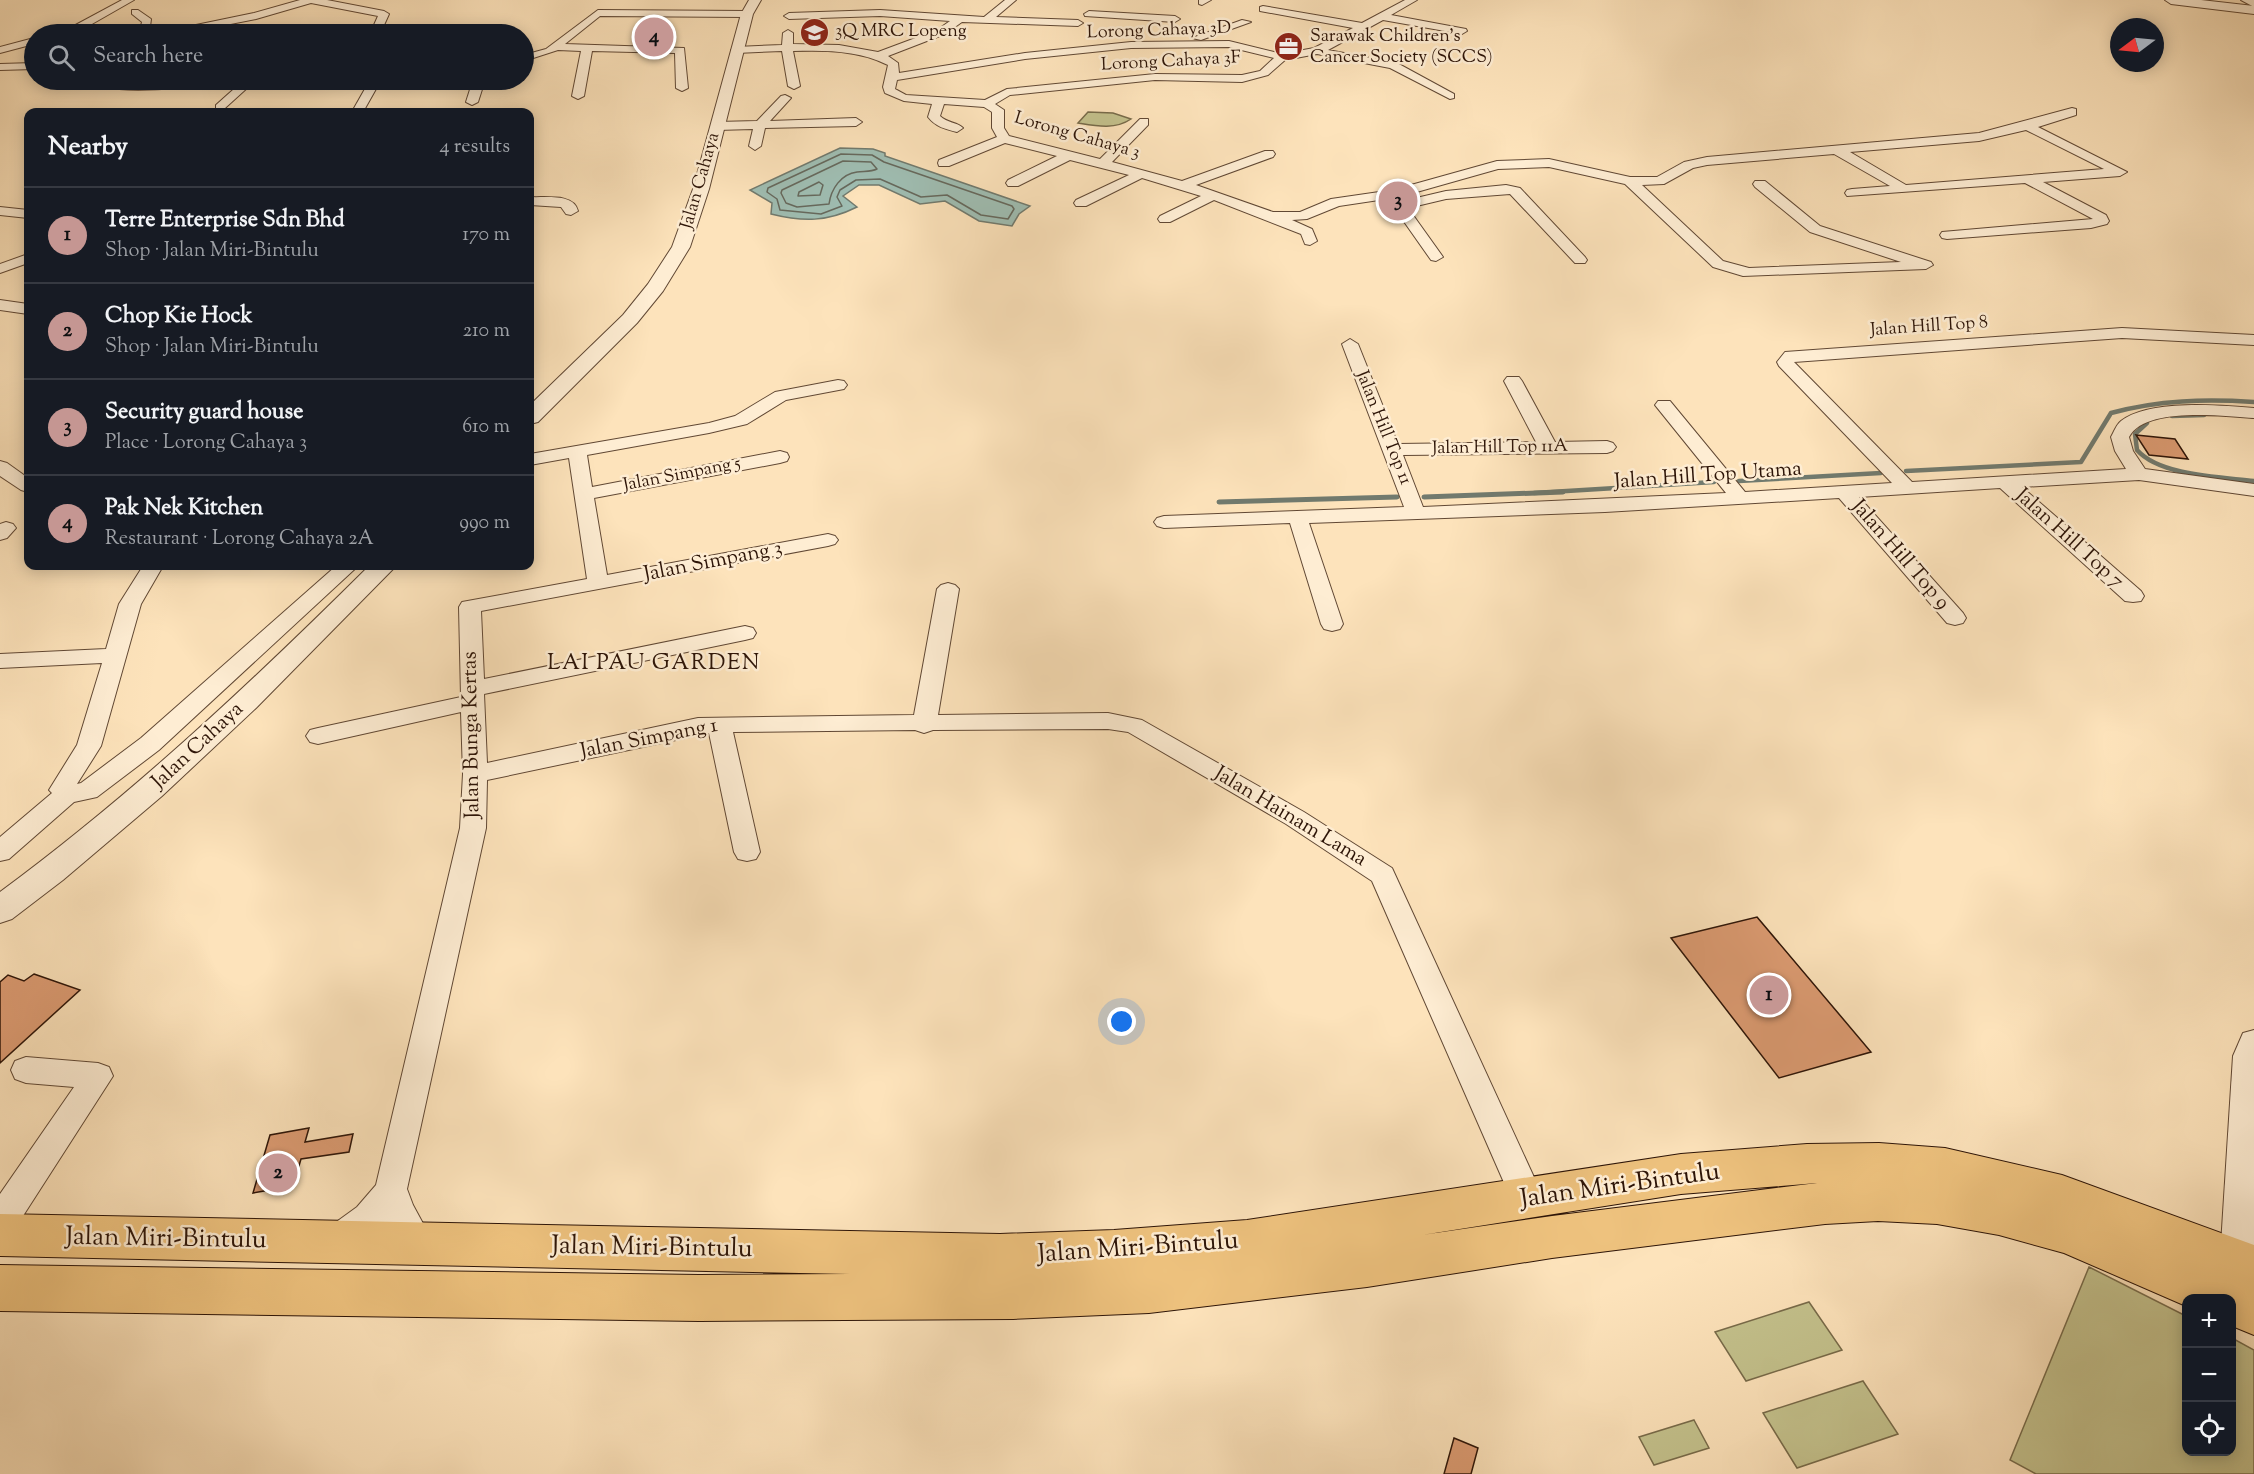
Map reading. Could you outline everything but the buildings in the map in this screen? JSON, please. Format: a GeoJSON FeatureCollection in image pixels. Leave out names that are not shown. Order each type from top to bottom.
{"type":"FeatureCollection","features":[{"type":"Feature","properties":{"kind":"highway","name":"Jalan Miri-Bintulu"},"geometry":{"type":"LineString","coordinates":[[0,1236],[416,1242],[1000,1256],[1113,1252],[1247,1241],[1681,1174],[1807,1164],[1879,1163],[1945,1168],[2062,1195],[2236,1282],[2254,1312]]}},
{"type":"Feature","properties":{"kind":"highway","name":"Jalan Miri-Bintulu"},"geometry":{"type":"LineString","coordinates":[[0,1288],[699,1298],[1013,1296],[1138,1291],[1299,1274],[1552,1237],[1824,1203],[1878,1201],[1937,1203],[1999,1214],[2236,1282]]}},
{"type":"Feature","properties":{"kind":"street"},"geometry":{"type":"LineString","coordinates":[[83,24],[129,0]]}},
{"type":"Feature","properties":{"kind":"street"},"geometry":{"type":"LineString","coordinates":[[216,24],[256,16],[311,0],[384,14],[380,24]]}},
{"type":"Feature","properties":{"kind":"street"},"geometry":{"type":"LineString","coordinates":[[880,13],[892,0]]}},
{"type":"Feature","properties":{"kind":"street"},"geometry":{"type":"LineString","coordinates":[[986,20],[1011,0]]}},
{"type":"Feature","properties":{"kind":"street"},"geometry":{"type":"LineString","coordinates":[[1048,53],[1102,0]]}},
{"type":"Feature","properties":{"kind":"street"},"geometry":{"type":"LineString","coordinates":[[2171,0],[2254,10]]}},
{"type":"Feature","properties":{"kind":"street"},"geometry":{"type":"LineString","coordinates":[[2246,0],[2254,4]]}},
{"type":"Feature","properties":{"kind":"street"},"geometry":{"type":"LineString","coordinates":[[1386,1],[1407,2]]}},
{"type":"Feature","properties":{"kind":"street","name":"Lorong Cahaya 3D"},"geometry":{"type":"LineString","coordinates":[[893,77],[1048,53],[1131,45],[1241,45],[1282,57],[1317,51],[1365,27],[1407,2]]}},
{"type":"Feature","properties":{"kind":"street"},"geometry":{"type":"LineString","coordinates":[[792,3],[787,49],[794,86]]}},
{"type":"Feature","properties":{"kind":"street"},"geometry":{"type":"LineString","coordinates":[[534,54],[555,47],[598,13],[751,7]]}},
{"type":"Feature","properties":{"kind":"street","name":"Jalan Cahaya"},"geometry":{"type":"LineString","coordinates":[[534,413],[630,319],[671,264],[693,217],[736,50],[751,7]]}},
{"type":"Feature","properties":{"kind":"street"},"geometry":{"type":"LineString","coordinates":[[1263,9],[1365,27]]}},
{"type":"Feature","properties":{"kind":"street"},"geometry":{"type":"LineString","coordinates":[[135,12],[147,21],[146,24]]}},
{"type":"Feature","properties":{"kind":"street"},"geometry":{"type":"LineString","coordinates":[[789,16],[880,13],[986,20],[1071,31]]}},
{"type":"Feature","properties":{"kind":"street"},"geometry":{"type":"LineString","coordinates":[[1089,14],[1175,19]]}},
{"type":"Feature","properties":{"kind":"street"},"geometry":{"type":"LineString","coordinates":[[1383,17],[1462,31]]}},
{"type":"Feature","properties":{"kind":"street"},"geometry":{"type":"LineString","coordinates":[[736,50],[829,47],[879,56],[941,32],[960,19]]}},
{"type":"Feature","properties":{"kind":"street"},"geometry":{"type":"LineString","coordinates":[[1177,44],[1246,22]]}},
{"type":"Feature","properties":{"kind":"street"},"geometry":{"type":"LineString","coordinates":[[0,50],[24,44]]}},
{"type":"Feature","properties":{"kind":"street"},"geometry":{"type":"LineString","coordinates":[[555,47],[680,50],[682,88]]}},
{"type":"Feature","properties":{"kind":"street"},"geometry":{"type":"LineString","coordinates":[[578,96],[587,48]]}},
{"type":"Feature","properties":{"kind":"street"},"geometry":{"type":"LineString","coordinates":[[1317,51],[1393,65],[1450,96]]}},
{"type":"Feature","properties":{"kind":"street","name":"Lorong Cahaya 3"},"geometry":{"type":"LineString","coordinates":[[879,56],[893,63],[893,77],[888,85],[889,92],[894,96],[987,104],[998,110],[998,128],[1004,139],[1184,185],[1274,216],[1309,237],[1313,213]]}},
{"type":"Feature","properties":{"kind":"street","name":"Lorong Cahaya 3F"},"geometry":{"type":"LineString","coordinates":[[987,104],[1007,92],[1155,77],[1176,76],[1208,80],[1256,75],[1265,72],[1282,57]]}},
{"type":"Feature","properties":{"kind":"street"},"geometry":{"type":"LineString","coordinates":[[0,67],[24,66]]}},
{"type":"Feature","properties":{"kind":"street"},"geometry":{"type":"LineString","coordinates":[[220,107],[239,90]]}},
{"type":"Feature","properties":{"kind":"street"},"geometry":{"type":"LineString","coordinates":[[360,108],[370,90]]}},
{"type":"Feature","properties":{"kind":"street"},"geometry":{"type":"LineString","coordinates":[[472,102],[475,90]]}},
{"type":"Feature","properties":{"kind":"street"},"geometry":{"type":"LineString","coordinates":[[755,146],[760,125],[785,98]]}},
{"type":"Feature","properties":{"kind":"street"},"geometry":{"type":"LineString","coordinates":[[939,101],[934,117],[940,123],[957,128]]}},
{"type":"Feature","properties":{"kind":"street"},"geometry":{"type":"LineString","coordinates":[[1396,200],[1497,165],[1549,163],[1630,181],[1659,181],[1689,165],[1707,160],[1979,136],[2027,126],[2072,112]]}},
{"type":"Feature","properties":{"kind":"street"},"geometry":{"type":"LineString","coordinates":[[717,126],[856,122]]}},
{"type":"Feature","properties":{"kind":"street"},"geometry":{"type":"LineString","coordinates":[[1102,165],[1144,122]]}},
{"type":"Feature","properties":{"kind":"street"},"geometry":{"type":"LineString","coordinates":[[2027,126],[2134,179]]}},
{"type":"Feature","properties":{"kind":"street"},"geometry":{"type":"LineString","coordinates":[[944,164],[1004,139]]}},
{"type":"Feature","properties":{"kind":"street"},"geometry":{"type":"LineString","coordinates":[[1834,148],[1904,189]]}},
{"type":"Feature","properties":{"kind":"street"},"geometry":{"type":"LineString","coordinates":[[1184,185],[1269,154]]}},
{"type":"Feature","properties":{"kind":"street"},"geometry":{"type":"LineString","coordinates":[[1013,183],[1068,156]]}},
{"type":"Feature","properties":{"kind":"street"},"geometry":{"type":"LineString","coordinates":[[1852,193],[2120,172]]}},
{"type":"Feature","properties":{"kind":"street"},"geometry":{"type":"LineString","coordinates":[[1081,202],[1140,174]]}},
{"type":"Feature","properties":{"kind":"street"},"geometry":{"type":"LineString","coordinates":[[1947,235],[2091,224],[2102,221],[2101,218],[2027,179]]}},
{"type":"Feature","properties":{"kind":"street"},"geometry":{"type":"LineString","coordinates":[[1630,181],[1718,264],[1731,270],[1748,273],[1926,265],[1815,229]]}},
{"type":"Feature","properties":{"kind":"street"},"geometry":{"type":"LineString","coordinates":[[1760,184],[1868,268]]}},
{"type":"Feature","properties":{"kind":"street"},"geometry":{"type":"LineString","coordinates":[[1274,216],[1313,213],[1336,202],[1396,200],[1492,189],[1515,191],[1580,260]]}},
{"type":"Feature","properties":{"kind":"street"},"geometry":{"type":"LineString","coordinates":[[1165,219],[1214,195]]}},
{"type":"Feature","properties":{"kind":"street"},"geometry":{"type":"LineString","coordinates":[[1396,200],[1436,257]]}},
{"type":"Feature","properties":{"kind":"street"},"geometry":{"type":"LineString","coordinates":[[534,201],[565,203],[571,211]]}},
{"type":"Feature","properties":{"kind":"street"},"geometry":{"type":"LineString","coordinates":[[0,211],[24,214]]}},
{"type":"Feature","properties":{"kind":"street"},"geometry":{"type":"LineString","coordinates":[[0,270],[24,260]]}},
{"type":"Feature","properties":{"kind":"street"},"geometry":{"type":"LineString","coordinates":[[0,305],[24,308]]}},
{"type":"Feature","properties":{"kind":"street","name":"Jalan Hill Top 8"},"geometry":{"type":"LineString","coordinates":[[1907,488],[1785,362],[1787,359],[1803,355],[2122,333],[2254,340]]}},
{"type":"Feature","properties":{"kind":"street","name":"Jalan Hill Top 11"},"geometry":{"type":"LineString","coordinates":[[1350,344],[1416,513]]}},
{"type":"Feature","properties":{"kind":"street"},"geometry":{"type":"LineString","coordinates":[[1513,381],[1548,447]]}},
{"type":"Feature","properties":{"kind":"street"},"geometry":{"type":"LineString","coordinates":[[534,458],[722,425],[741,420],[781,396],[838,385]]}},
{"type":"Feature","properties":{"kind":"street"},"geometry":{"type":"LineString","coordinates":[[1664,405],[1739,497]]}},
{"type":"Feature","properties":{"kind":"street"},"geometry":{"type":"LineString","coordinates":[[2139,474],[2126,456],[2119,439],[2123,426],[2131,421],[2181,411],[2254,413]]}},
{"type":"Feature","properties":{"kind":"street","name":"Jalan Hill Top 11A"},"geometry":{"type":"LineString","coordinates":[[1393,450],[1606,447]]}},
{"type":"Feature","properties":{"kind":"street"},"geometry":{"type":"LineString","coordinates":[[577,452],[598,583]]}},
{"type":"Feature","properties":{"kind":"street","name":"Jalan Simpang 5"},"geometry":{"type":"LineString","coordinates":[[583,494],[780,457]]}},
{"type":"Feature","properties":{"kind":"street"},"geometry":{"type":"LineString","coordinates":[[0,467],[24,483]]}},
{"type":"Feature","properties":{"kind":"street","name":"Jalan Hill Top Utama"},"geometry":{"type":"LineString","coordinates":[[1164,522],[1605,506],[2139,474],[2254,490]]}},
{"type":"Feature","properties":{"kind":"street","name":"Jalan Hill Top 7"},"geometry":{"type":"LineString","coordinates":[[2005,482],[2133,596]]}},
{"type":"Feature","properties":{"kind":"street","name":"Jalan Hill Top 9"},"geometry":{"type":"LineString","coordinates":[[1844,491],[1955,618]]}},
{"type":"Feature","properties":{"kind":"street"},"geometry":{"type":"LineString","coordinates":[[1298,518],[1332,624]]}},
{"type":"Feature","properties":{"kind":"street","name":"Jalan Simpang 3"},"geometry":{"type":"LineString","coordinates":[[598,583],[828,540]]}},
{"type":"Feature","properties":{"kind":"street"},"geometry":{"type":"LineString","coordinates":[[67,794],[62,790],[89,746],[130,604],[151,570]]}},
{"type":"Feature","properties":{"kind":"street"},"geometry":{"type":"LineString","coordinates":[[0,852],[67,794],[88,791],[150,744],[344,570]]}},
{"type":"Feature","properties":{"kind":"street","name":"Jalan Cahaya"},"geometry":{"type":"LineString","coordinates":[[0,910],[153,788],[250,698],[379,570]]}},
{"type":"Feature","properties":{"kind":"street","name":"Jalan Bunga Kertas"},"geometry":{"type":"LineString","coordinates":[[337,1241],[367,1222],[381,1208],[391,1189],[473,828],[475,774],[470,607],[598,583]]}},
{"type":"Feature","properties":{"kind":"street"},"geometry":{"type":"LineString","coordinates":[[924,724],[948,589]]}},
{"type":"Feature","properties":{"kind":"street"},"geometry":{"type":"LineString","coordinates":[[318,736],[472,696],[745,633]]}},
{"type":"Feature","properties":{"kind":"street"},"geometry":{"type":"LineString","coordinates":[[0,662],[115,655]]}},
{"type":"Feature","properties":{"kind":"street","name":"Jalan Hainam Lama"},"geometry":{"type":"LineString","coordinates":[[924,724],[1108,721],[1134,725],[1295,818],[1376,868],[1386,881],[1528,1199]]}},
{"type":"Feature","properties":{"kind":"street","name":"Jalan Simpang 1"},"geometry":{"type":"LineString","coordinates":[[475,774],[699,726],[825,723],[924,724]]}},
{"type":"Feature","properties":{"kind":"street"},"geometry":{"type":"LineString","coordinates":[[719,724],[747,852]]}},
{"type":"Feature","properties":{"kind":"street"},"geometry":{"type":"LineString","coordinates":[[2236,1282],[2248,1056],[2254,1042]]}},
{"type":"Feature","properties":{"kind":"street"},"geometry":{"type":"LineString","coordinates":[[0,1222],[98,1076],[26,1070]]}},
{"type":"Feature","properties":{"kind":"street"},"geometry":{"type":"LineString","coordinates":[[391,1189],[398,1211],[416,1242]]}},
{"type":"Feature","properties":{"kind":"shaded area"},"geometry":{"type":"Polygon","coordinates":[[[1088,112],[1113,113],[1131,119],[1112,126],[1078,123],[1088,112]]]}},
{"type":"Feature","properties":{"kind":"shaded area"},"geometry":{"type":"Polygon","coordinates":[[[2089,1267],[2182,1314],[2182,1456],[2236,1456],[2236,1340],[2254,1350],[2254,1474],[2036,1474],[2010,1460],[2089,1267]]]}},
{"type":"Feature","properties":{"kind":"shaded area"},"geometry":{"type":"Polygon","coordinates":[[[1809,1302],[1842,1350],[1746,1381],[1715,1332],[1809,1302]]]}},
{"type":"Feature","properties":{"kind":"shaded area"},"geometry":{"type":"Polygon","coordinates":[[[1863,1381],[1898,1434],[1797,1468],[1763,1413],[1863,1381]]]}},
{"type":"Feature","properties":{"kind":"shaded area"},"geometry":{"type":"Polygon","coordinates":[[[1694,1420],[1709,1448],[1654,1465],[1639,1437],[1694,1420]]]}},
{"type":"Feature","properties":{"kind":"water"},"geometry":{"type":"Polygon","coordinates":[[[840,148],[873,149],[885,153],[885,156],[1030,206],[1019,214],[1012,226],[979,221],[945,201],[920,204],[879,185],[859,185],[843,196],[857,207],[835,216],[804,219],[771,214],[772,203],[750,190],[840,148]]]}},
{"type":"Feature","properties":{"kind":"waterway"},"geometry":{"type":"LineString","coordinates":[[1906,471],[2081,462],[2111,413],[2147,405],[2182,401],[2254,402]]}},
{"type":"Feature","properties":{"kind":"waterway"},"geometry":{"type":"LineString","coordinates":[[2172,416],[2204,415]]}},
{"type":"Feature","properties":{"kind":"waterway"},"geometry":{"type":"LineString","coordinates":[[2147,423],[2135,434],[2137,450],[2147,459],[2192,474],[2254,481]]}},
{"type":"Feature","properties":{"kind":"waterway"},"geometry":{"type":"LineString","coordinates":[[1739,481],[1881,473]]}},
{"type":"Feature","properties":{"kind":"waterway"},"geometry":{"type":"LineString","coordinates":[[1534,493],[1714,482]]}},
{"type":"Feature","properties":{"kind":"waterway"},"geometry":{"type":"LineString","coordinates":[[1424,497],[1563,492]]}},
{"type":"Feature","properties":{"kind":"waterway"},"geometry":{"type":"LineString","coordinates":[[1219,502],[1397,497]]}},
{"type":"Feature","properties":{"kind":"place","name":"3Q MRC Lopeng"},"geometry":{"type":"Point","coordinates":[814,32]}},
{"type":"Feature","properties":{"kind":"place","name":"Pak Nek Kitchen"},"geometry":{"type":"Point","coordinates":[654,37]}},
{"type":"Feature","properties":{"kind":"place","name":"Sarawak Children's Cancer Society (SCCS)"},"geometry":{"type":"Point","coordinates":[1289,47]}},
{"type":"Feature","properties":{"kind":"place","name":"Security guard house"},"geometry":{"type":"Point","coordinates":[1398,201]}},
{"type":"Feature","properties":{"kind":"place","name":"Terre Enterprise Sdn Bhd"},"geometry":{"type":"Point","coordinates":[1769,995]}},
{"type":"Feature","properties":{"kind":"place","name":"Chop Kie Hock"},"geometry":{"type":"Point","coordinates":[278,1173]}},
{"type":"Feature","properties":{"kind":"district","name":"LAI PAU GARDEN"},"geometry":{"type":"Point","coordinates":[654,664]}}]}
